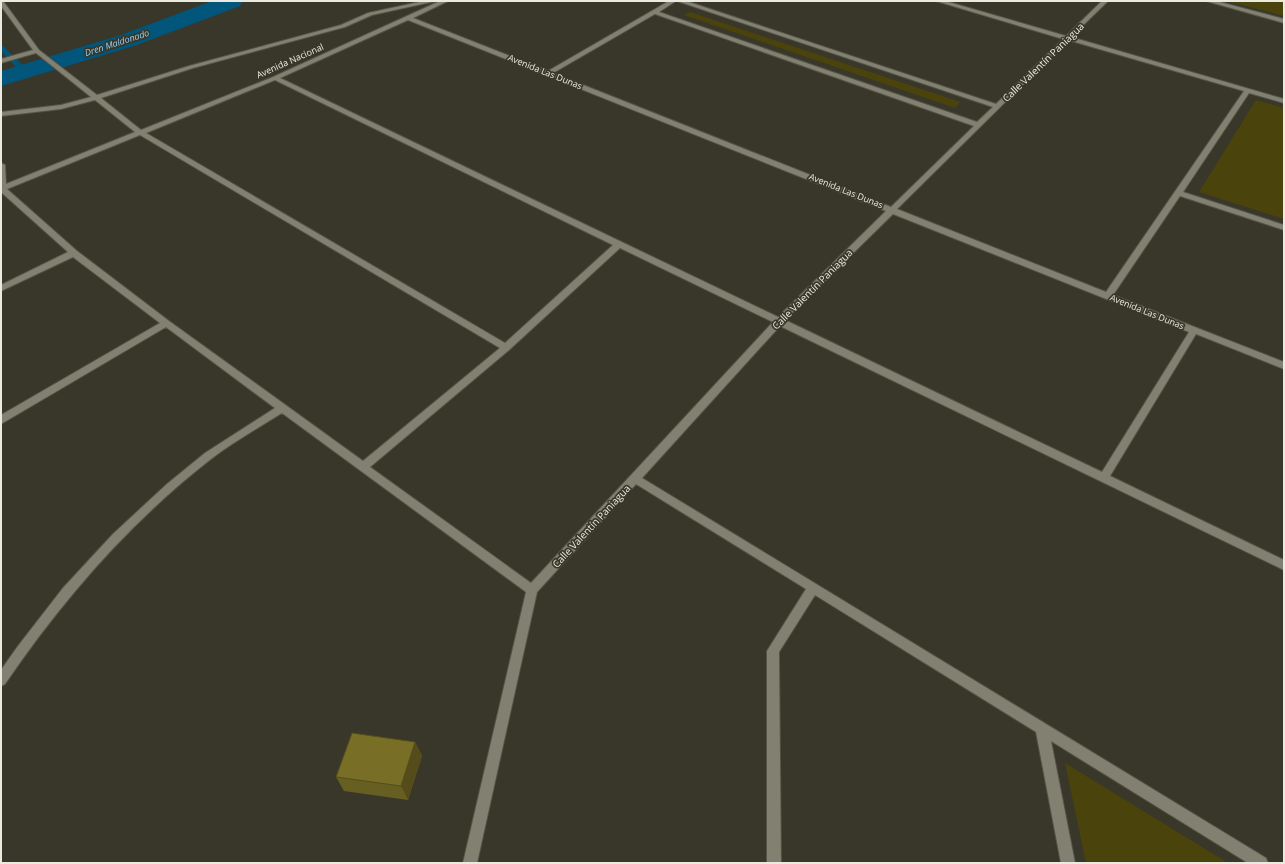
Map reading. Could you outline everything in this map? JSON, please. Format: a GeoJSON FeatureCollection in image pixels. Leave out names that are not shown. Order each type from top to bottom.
{"type":"FeatureCollection","features":[{"type":"Feature","properties":{"kind":"street"},"geometry":{"type":"LineString","coordinates":[[10,1],[2,3],[37,51],[141,133],[506,348]]}},
{"type":"Feature","properties":{"kind":"street"},"geometry":{"type":"LineString","coordinates":[[1,114],[61,106],[95,98],[191,67],[343,26],[370,14],[432,1]]}},
{"type":"Feature","properties":{"kind":"street","name":"Avenida Nacional"},"geometry":{"type":"LineString","coordinates":[[1,189],[275,78],[445,1]]}},
{"type":"Feature","properties":{"kind":"street"},"geometry":{"type":"LineString","coordinates":[[549,73],[673,1]]}},
{"type":"Feature","properties":{"kind":"street"},"geometry":{"type":"LineString","coordinates":[[680,1],[998,107]]}},
{"type":"Feature","properties":{"kind":"street"},"geometry":{"type":"LineString","coordinates":[[939,1],[1068,37],[1284,101]]}},
{"type":"Feature","properties":{"kind":"street","name":"Calle Valentín Paniagua"},"geometry":{"type":"LineString","coordinates":[[532,590],[779,321],[1105,1]]}},
{"type":"Feature","properties":{"kind":"street"},"geometry":{"type":"LineString","coordinates":[[1209,1],[1284,21]]}},
{"type":"Feature","properties":{"kind":"street"},"geometry":{"type":"LineString","coordinates":[[654,12],[978,125]]}},
{"type":"Feature","properties":{"kind":"street","name":"Avenida Las Dunas"},"geometry":{"type":"LineString","coordinates":[[408,18],[1284,366]]}},
{"type":"Feature","properties":{"kind":"street"},"geometry":{"type":"LineString","coordinates":[[1,61],[37,51]]}},
{"type":"Feature","properties":{"kind":"street"},"geometry":{"type":"LineString","coordinates":[[275,78],[1284,565]]}},
{"type":"Feature","properties":{"kind":"street"},"geometry":{"type":"LineString","coordinates":[[1108,296],[1248,90]]}},
{"type":"Feature","properties":{"kind":"street"},"geometry":{"type":"LineString","coordinates":[[1,165],[1,189],[74,252],[166,323],[532,590],[470,863]]}},
{"type":"Feature","properties":{"kind":"street"},"geometry":{"type":"LineString","coordinates":[[1178,193],[1284,228]]}},
{"type":"Feature","properties":{"kind":"street"},"geometry":{"type":"LineString","coordinates":[[363,467],[506,348],[619,244]]}},
{"type":"Feature","properties":{"kind":"street"},"geometry":{"type":"LineString","coordinates":[[1,288],[74,252]]}},
{"type":"Feature","properties":{"kind":"street"},"geometry":{"type":"LineString","coordinates":[[1,420],[166,323]]}},
{"type":"Feature","properties":{"kind":"street"},"geometry":{"type":"LineString","coordinates":[[1104,478],[1194,330]]}},
{"type":"Feature","properties":{"kind":"street"},"geometry":{"type":"LineString","coordinates":[[1,680],[22,647],[88,565],[148,505],[200,462],[282,408]]}},
{"type":"Feature","properties":{"kind":"street"},"geometry":{"type":"LineString","coordinates":[[634,478],[1261,863]]}},
{"type":"Feature","properties":{"kind":"street"},"geometry":{"type":"LineString","coordinates":[[774,863],[773,651],[813,588]]}},
{"type":"Feature","properties":{"kind":"street"},"geometry":{"type":"LineString","coordinates":[[1042,729],[1068,863]]}},
{"type":"Feature","properties":{"kind":"shaded area"},"geometry":{"type":"Polygon","coordinates":[[[1227,1],[1284,1],[1284,16],[1227,1]]]}},
{"type":"Feature","properties":{"kind":"shaded area"},"geometry":{"type":"Polygon","coordinates":[[[690,12],[960,102],[955,108],[684,15],[690,12]]]}},
{"type":"Feature","properties":{"kind":"shaded area"},"geometry":{"type":"Polygon","coordinates":[[[1256,100],[1284,108],[1284,219],[1199,192],[1256,100]]]}},
{"type":"Feature","properties":{"kind":"shaded area"},"geometry":{"type":"Polygon","coordinates":[[[1065,763],[1228,863],[1086,863],[1065,763]]]}},
{"type":"Feature","properties":{"kind":"building"},"geometry":{"type":"Polygon","coordinates":[[[352,733],[415,742],[401,786],[336,777],[352,733]]]}},
{"type":"Feature","properties":{"kind":"waterway","name":"Dren Maldonado"},"geometry":{"type":"LineString","coordinates":[[1,79],[129,40],[232,1]]}},
{"type":"Feature","properties":{"kind":"waterway"},"geometry":{"type":"LineString","coordinates":[[1,47],[26,73]]}}]}
